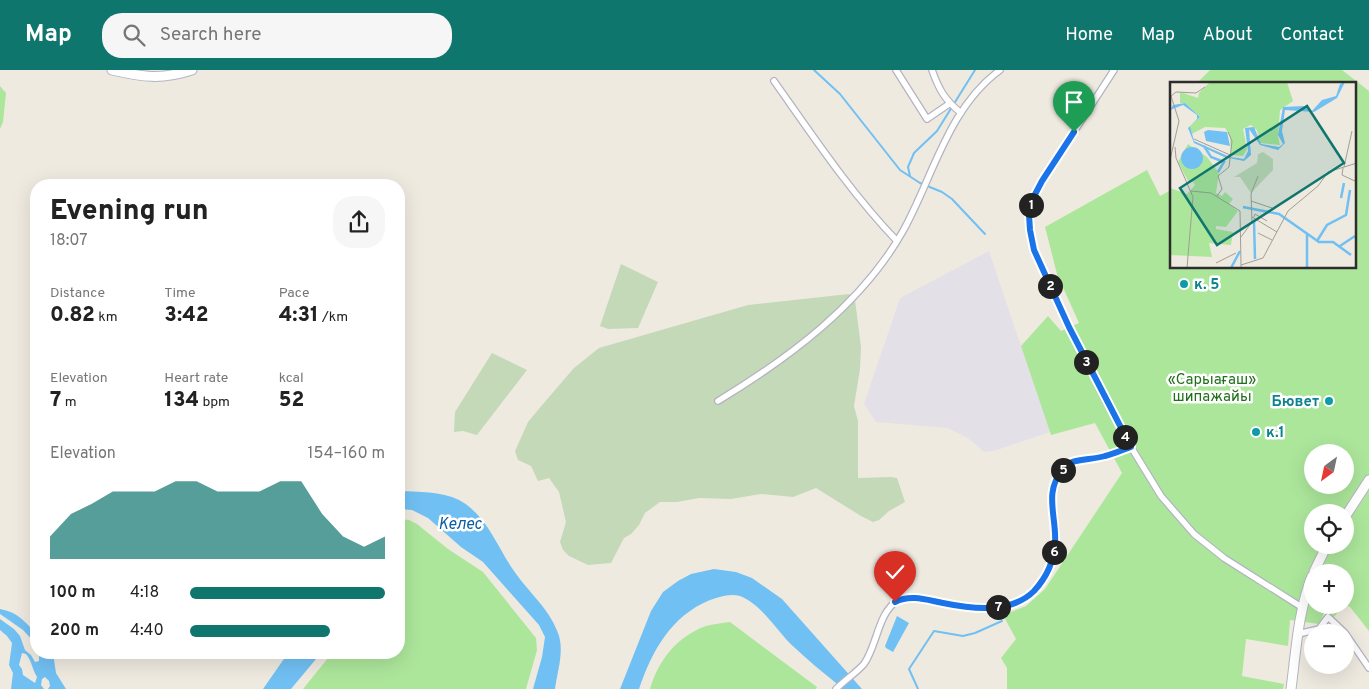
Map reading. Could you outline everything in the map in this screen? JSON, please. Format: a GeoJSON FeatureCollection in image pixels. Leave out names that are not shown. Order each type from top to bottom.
{"type":"FeatureCollection","features":[{"type":"Feature","properties":{"kind":"main road"},"geometry":{"type":"LineString","coordinates":[[112,70],[141,76],[163,77],[192,70]]}},
{"type":"Feature","properties":{"kind":"main road"},"geometry":{"type":"LineString","coordinates":[[1353,504],[1369,480]]}},
{"type":"Feature","properties":{"kind":"main road"},"geometry":{"type":"LineString","coordinates":[[1291,689],[1304,604]]}},
{"type":"Feature","properties":{"kind":"street"},"geometry":{"type":"LineString","coordinates":[[896,70],[927,119],[949,104]]}},
{"type":"Feature","properties":{"kind":"street"},"geometry":{"type":"LineString","coordinates":[[932,70],[949,104],[961,113]]}},
{"type":"Feature","properties":{"kind":"street"},"geometry":{"type":"LineString","coordinates":[[718,401],[760,375],[825,324],[861,289],[884,261],[897,241],[921,196],[935,160],[961,113],[976,92],[989,78],[1000,70]]}},
{"type":"Feature","properties":{"kind":"street"},"geometry":{"type":"LineString","coordinates":[[1114,70],[1042,181],[1031,202],[1029,215],[1034,250],[1069,327],[1131,447],[1161,496],[1194,534],[1224,558],[1303,608]]}},
{"type":"Feature","properties":{"kind":"street"},"geometry":{"type":"LineString","coordinates":[[774,81],[837,169],[874,217],[897,241]]}},
{"type":"Feature","properties":{"kind":"street"},"geometry":{"type":"LineString","coordinates":[[836,689],[860,668],[868,658],[886,612],[900,600],[916,598],[958,606],[998,607],[1013,604],[1034,591],[1048,572],[1053,557],[1056,541],[1052,513],[1053,490],[1061,473],[1070,463],[1106,456],[1131,447]]}},
{"type":"Feature","properties":{"kind":"street"},"geometry":{"type":"LineString","coordinates":[[1323,624],[1328,617],[1335,624]]}},
{"type":"Feature","properties":{"kind":"street"},"geometry":{"type":"LineString","coordinates":[[1298,634],[1304,633]]}},
{"type":"Feature","properties":{"kind":"street"},"geometry":{"type":"LineString","coordinates":[[1354,646],[1369,668]]}},
{"type":"Feature","properties":{"kind":"shaded area"},"geometry":{"type":"Polygon","coordinates":[[[989,251],[1050,432],[994,451],[984,452],[969,439],[948,428],[876,422],[864,404],[900,298],[989,251]]]}},
{"type":"Feature","properties":{"kind":"green space","name":"«Сарыағаш» шипажайы"},"geometry":{"type":"Polygon","coordinates":[[[1210,70],[1342,70],[1369,91],[1369,631],[1354,612],[1354,564],[1304,564],[1304,614],[1324,614],[1319,624],[1290,620],[1288,646],[1246,639],[1242,676],[1284,684],[1283,689],[1007,689],[1007,668],[1001,658],[1016,639],[1003,615],[1026,606],[1045,589],[1122,473],[1095,423],[1051,435],[1021,346],[1048,316],[1061,331],[1079,323],[1057,274],[1045,227],[1147,170],[1160,196],[1170,191],[1170,269],[1356,269],[1356,82],[1198,82],[1210,70]]]}},
{"type":"Feature","properties":{"kind":"green space"},"geometry":{"type":"Polygon","coordinates":[[[0,86],[6,93],[3,122],[0,129],[0,86]]]}},
{"type":"Feature","properties":{"kind":"green space"},"geometry":{"type":"Polygon","coordinates":[[[621,264],[658,282],[638,328],[608,329],[600,326],[621,264]]]}},
{"type":"Feature","properties":{"kind":"green space"},"geometry":{"type":"Polygon","coordinates":[[[849,294],[855,300],[861,347],[860,369],[854,406],[858,421],[858,478],[897,478],[905,502],[873,522],[816,488],[793,497],[761,494],[731,499],[699,498],[677,502],[660,502],[645,513],[639,525],[631,534],[624,538],[611,563],[588,565],[569,556],[563,550],[560,542],[566,522],[559,492],[549,478],[538,481],[531,466],[518,460],[515,451],[528,422],[574,368],[599,348],[748,305],[849,294]]]}},
{"type":"Feature","properties":{"kind":"green space"},"geometry":{"type":"Polygon","coordinates":[[[492,353],[527,370],[477,435],[463,431],[454,432],[455,412],[492,353]]]}},
{"type":"Feature","properties":{"kind":"green space"},"geometry":{"type":"Polygon","coordinates":[[[405,520],[417,524],[448,549],[483,572],[536,638],[537,650],[526,689],[303,689],[327,659],[405,659],[405,520]]]}},
{"type":"Feature","properties":{"kind":"green space"},"geometry":{"type":"Polygon","coordinates":[[[730,622],[817,687],[816,689],[650,689],[664,659],[686,636],[706,626],[730,622]]]}},
{"type":"Feature","properties":{"kind":"water","name":"Келес"},"geometry":{"type":"Polygon","coordinates":[[[405,491],[429,492],[452,497],[469,506],[477,514],[491,532],[514,571],[551,618],[559,636],[561,649],[555,689],[533,689],[542,657],[545,637],[539,625],[483,562],[461,547],[428,518],[412,510],[405,509],[405,491]]]}},
{"type":"Feature","properties":{"kind":"water"},"geometry":{"type":"Polygon","coordinates":[[[714,569],[736,572],[752,578],[782,599],[862,689],[840,689],[836,683],[788,642],[756,606],[749,600],[732,595],[710,600],[684,615],[657,648],[639,689],[620,689],[651,611],[663,592],[691,574],[714,569]]]}},
{"type":"Feature","properties":{"kind":"water"},"geometry":{"type":"Polygon","coordinates":[[[0,609],[11,612],[24,621],[30,628],[30,638],[23,630],[0,614],[0,609]]]}},
{"type":"Feature","properties":{"kind":"water"},"geometry":{"type":"Polygon","coordinates":[[[897,616],[909,623],[893,652],[885,646],[897,616]]]}},
{"type":"Feature","properties":{"kind":"water"},"geometry":{"type":"Polygon","coordinates":[[[0,619],[20,636],[25,650],[30,654],[30,659],[33,659],[35,662],[39,661],[39,659],[54,659],[56,673],[66,689],[48,689],[50,686],[49,681],[45,677],[42,679],[41,685],[44,689],[11,689],[13,673],[9,665],[12,643],[0,630],[0,619]],[[22,653],[19,665],[23,675],[35,683],[37,677],[30,659],[26,654],[22,653]]]}},
{"type":"Feature","properties":{"kind":"water"},"geometry":{"type":"Polygon","coordinates":[[[284,659],[316,659],[291,689],[263,689],[284,659]]]}},
{"type":"Feature","properties":{"kind":"waterway"},"geometry":{"type":"LineString","coordinates":[[814,70],[840,94],[900,170],[920,183],[942,192],[952,199],[985,234]]}},
{"type":"Feature","properties":{"kind":"waterway"},"geometry":{"type":"LineString","coordinates":[[910,176],[908,167],[914,153],[937,131],[975,70]]}},
{"type":"Feature","properties":{"kind":"waterway"},"geometry":{"type":"LineString","coordinates":[[918,689],[909,669],[934,631],[963,636],[975,633],[1002,621]]}},
{"type":"Feature","properties":{"kind":"place","name":"к. 5"},"geometry":{"type":"Point","coordinates":[1184,284]}},
{"type":"Feature","properties":{"kind":"place","name":"Бювет"},"geometry":{"type":"Point","coordinates":[1329,401]}},
{"type":"Feature","properties":{"kind":"place","name":"к.1"},"geometry":{"type":"Point","coordinates":[1256,432]}},
{"type":"Feature","properties":{"kind":"route"},"geometry":{"type":"LineString","coordinates":[[895,602],[905,598],[916,598],[958,606],[998,607],[1013,604],[1025,598],[1034,591],[1048,572],[1053,557],[1056,541],[1052,513],[1053,490],[1061,473],[1070,463],[1106,456],[1131,447],[1069,327],[1034,250],[1030,230],[1029,215],[1031,202],[1042,181],[1074,132]]}}]}
